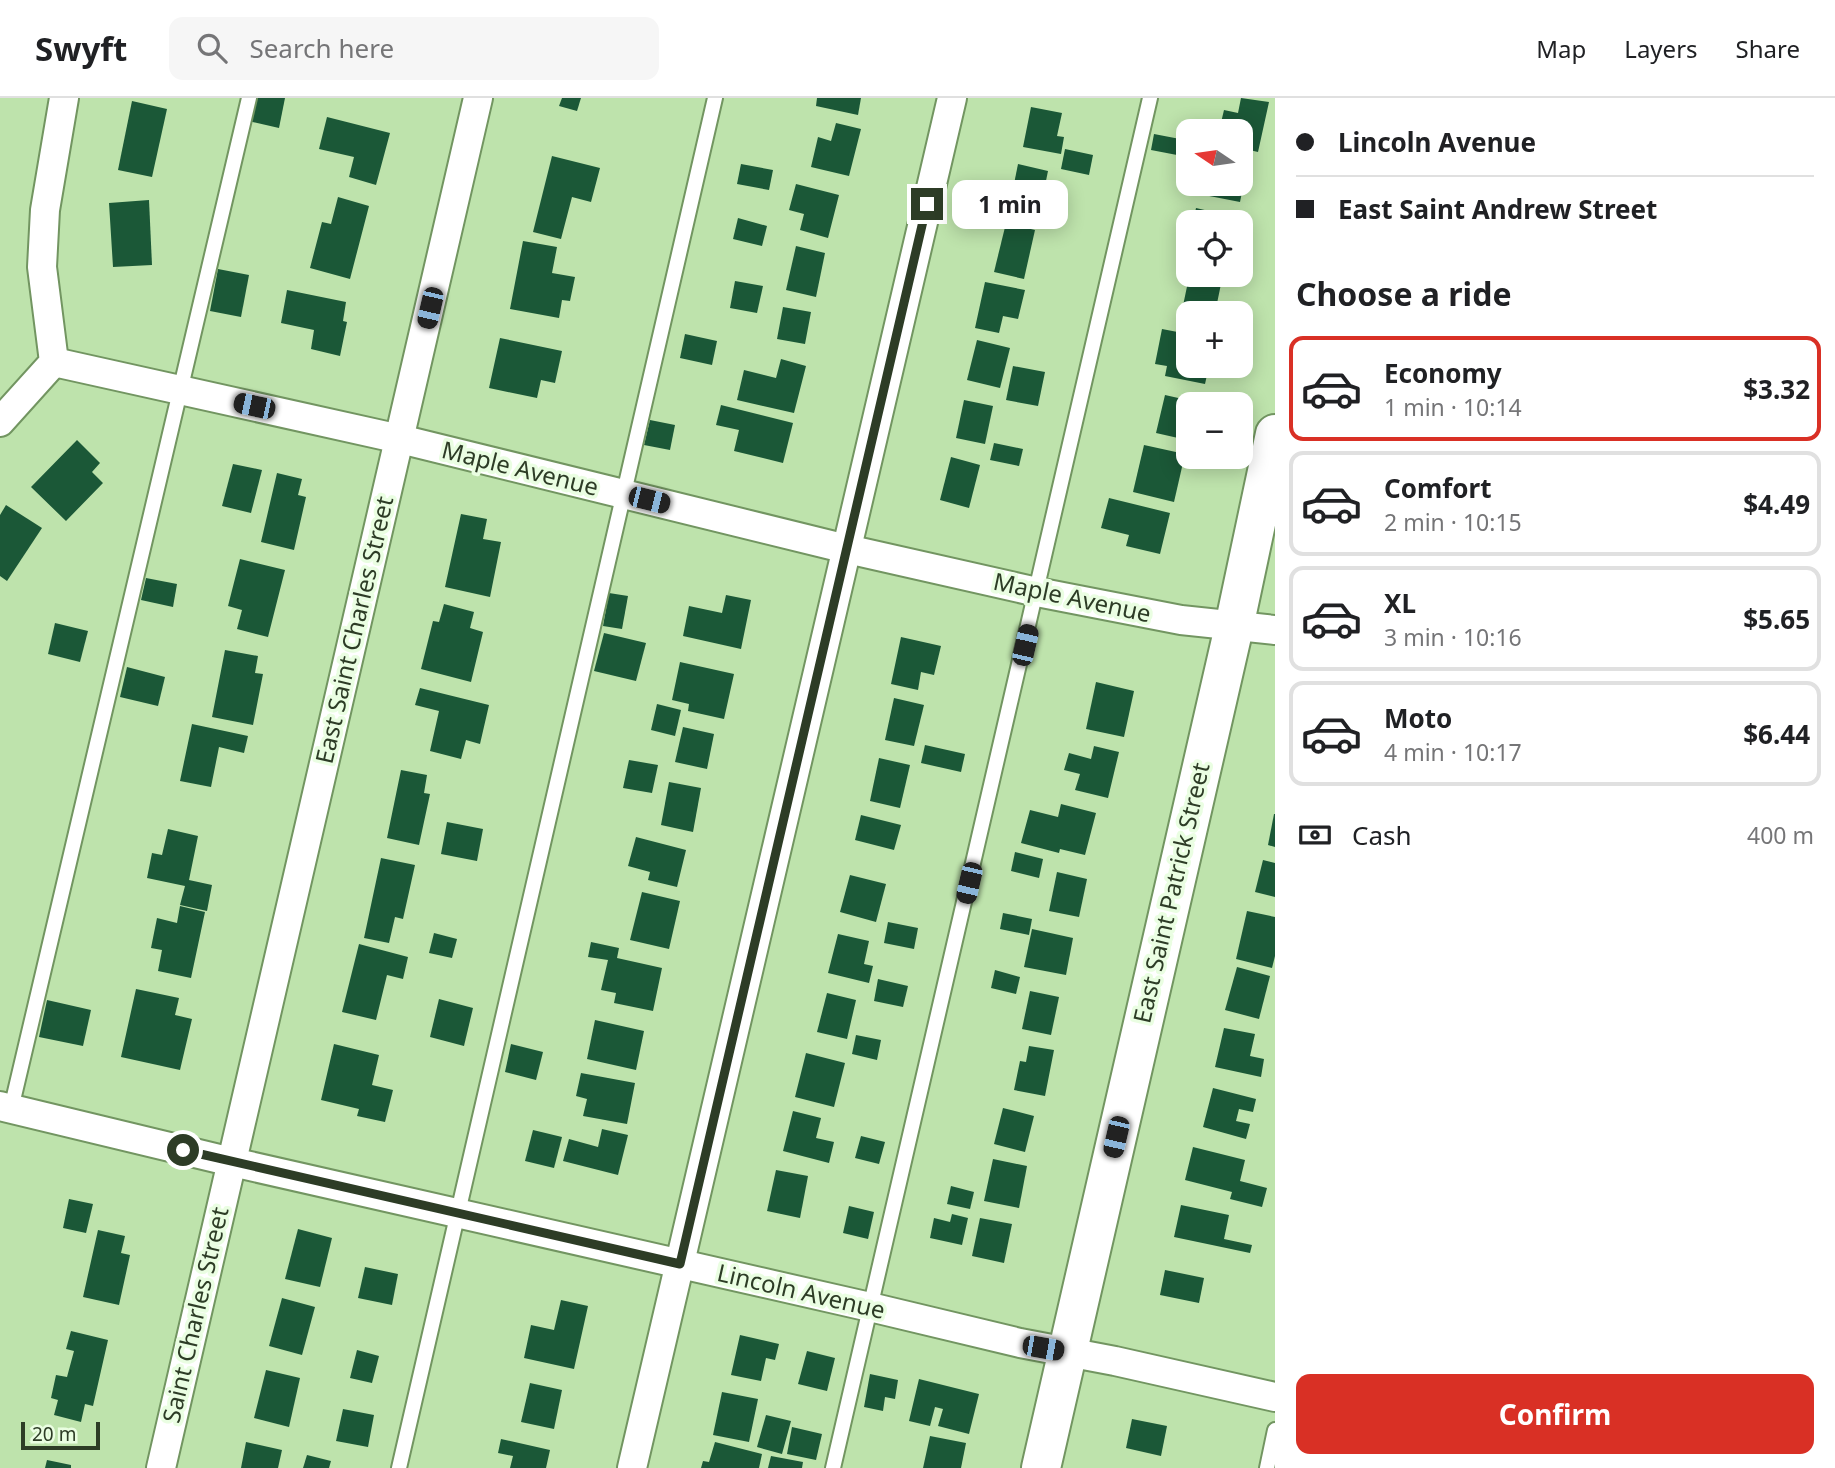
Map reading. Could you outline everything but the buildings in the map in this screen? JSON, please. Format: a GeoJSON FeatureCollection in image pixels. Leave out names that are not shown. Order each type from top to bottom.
{"type":"FeatureCollection","features":[{"type":"Feature","properties":{"kind":"main road","name":"East Saint Patrick Street"},"geometry":{"type":"LineString","coordinates":[[1041,1468],[1234,627],[1275,434]]}},
{"type":"Feature","properties":{"kind":"street"},"geometry":{"type":"LineString","coordinates":[[0,422],[54,362],[42,267],[45,211],[64,98]]}},
{"type":"Feature","properties":{"kind":"street","name":"East Saint Charles Street"},"geometry":{"type":"LineString","coordinates":[[232,1162],[478,98]]}},
{"type":"Feature","properties":{"kind":"street"},"geometry":{"type":"LineString","coordinates":[[632,1468],[952,98]]}},
{"type":"Feature","properties":{"kind":"street","name":"Maple Avenue"},"geometry":{"type":"LineString","coordinates":[[54,362],[400,439],[847,549],[1037,592],[1181,620],[1275,630]]}},
{"type":"Feature","properties":{"kind":"street","name":"Lincoln Avenue"},"geometry":{"type":"LineString","coordinates":[[6,1108],[1020,1343],[1275,1397]]}},
{"type":"Feature","properties":{"kind":"street","name":"Saint Charles Street"},"geometry":{"type":"LineString","coordinates":[[160,1468],[232,1162]]}},
{"type":"Feature","properties":{"kind":"lane"},"geometry":{"type":"LineString","coordinates":[[6,1108],[181,390],[249,98]]}},
{"type":"Feature","properties":{"kind":"lane"},"geometry":{"type":"LineString","coordinates":[[399,1468],[715,98]]}},
{"type":"Feature","properties":{"kind":"lane"},"geometry":{"type":"LineString","coordinates":[[833,1468],[1150,98]]}},
{"type":"Feature","properties":{"kind":"lane"},"geometry":{"type":"LineString","coordinates":[[1267,1468],[1275,1430]]}},
{"type":"Feature","properties":{"kind":"route"},"geometry":{"type":"LineString","coordinates":[[183,1150],[680,1264],[927,204]]}}]}
